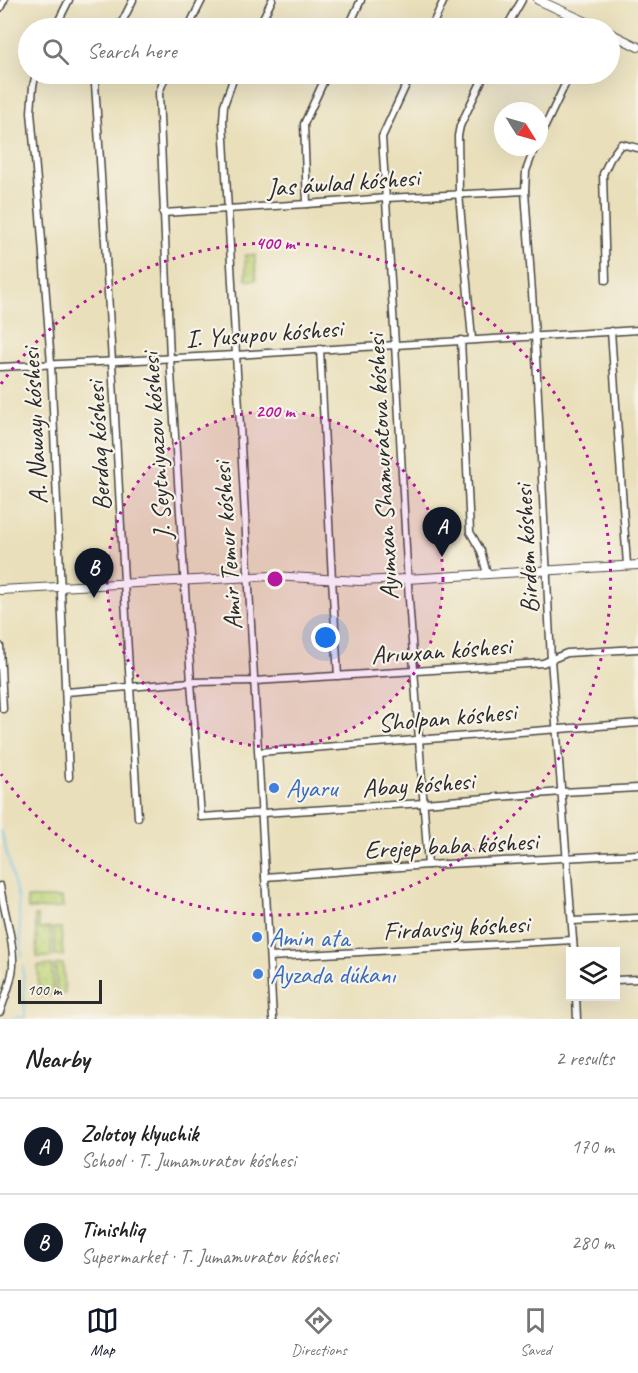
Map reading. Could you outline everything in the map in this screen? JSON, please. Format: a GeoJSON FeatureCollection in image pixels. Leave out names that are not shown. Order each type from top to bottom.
{"type":"FeatureCollection","features":[{"type":"Feature","properties":{"kind":"main road"},"geometry":{"type":"LineString","coordinates":[[538,0],[575,18]]}},
{"type":"Feature","properties":{"kind":"main road"},"geometry":{"type":"LineString","coordinates":[[620,38],[638,47]]}},
{"type":"Feature","properties":{"kind":"main road"},"geometry":{"type":"LineString","coordinates":[[0,590],[272,576],[359,581],[638,565]]}},
{"type":"Feature","properties":{"kind":"street"},"geometry":{"type":"LineString","coordinates":[[0,8],[4,0]]}},
{"type":"Feature","properties":{"kind":"street"},"geometry":{"type":"LineString","coordinates":[[60,18],[69,0]]}},
{"type":"Feature","properties":{"kind":"street"},"geometry":{"type":"LineString","coordinates":[[124,18],[133,0]]}},
{"type":"Feature","properties":{"kind":"street"},"geometry":{"type":"LineString","coordinates":[[193,18],[202,0]]}},
{"type":"Feature","properties":{"kind":"street"},"geometry":{"type":"LineString","coordinates":[[263,18],[272,0]]}},
{"type":"Feature","properties":{"kind":"street"},"geometry":{"type":"LineString","coordinates":[[353,18],[361,0]]}},
{"type":"Feature","properties":{"kind":"street"},"geometry":{"type":"LineString","coordinates":[[436,18],[444,0]]}},
{"type":"Feature","properties":{"kind":"street"},"geometry":{"type":"LineString","coordinates":[[512,18],[522,0]]}},
{"type":"Feature","properties":{"kind":"street","name":"A. Nawayı kóshesi"},"geometry":{"type":"LineString","coordinates":[[34,84],[31,112],[51,364],[69,777]]}},
{"type":"Feature","properties":{"kind":"street","name":"Berdaq kóshesi"},"geometry":{"type":"LineString","coordinates":[[96,84],[138,817]]}},
{"type":"Feature","properties":{"kind":"street","name":"J. Seytniyazov kóshesi"},"geometry":{"type":"LineString","coordinates":[[162,84],[159,93],[170,358],[201,817]]}},
{"type":"Feature","properties":{"kind":"street","name":"Amir Temur kóshesi"},"geometry":{"type":"LineString","coordinates":[[232,84],[224,105],[223,121],[273,1019]]}},
{"type":"Feature","properties":{"kind":"street"},"geometry":{"type":"LineString","coordinates":[[307,204],[304,124],[322,84]]}},
{"type":"Feature","properties":{"kind":"street","name":"Ayımxan Shamuratova kóshesi"},"geometry":{"type":"LineString","coordinates":[[406,84],[382,137],[407,579],[429,865]]}},
{"type":"Feature","properties":{"kind":"street"},"geometry":{"type":"LineString","coordinates":[[472,339],[459,194],[458,136],[460,126],[480,84]]}},
{"type":"Feature","properties":{"kind":"street"},"geometry":{"type":"LineString","coordinates":[[548,120],[565,84]]}},
{"type":"Feature","properties":{"kind":"street"},"geometry":{"type":"LineString","coordinates":[[606,280],[603,174],[621,144],[638,148]]}},
{"type":"Feature","properties":{"kind":"street","name":"Birdem kóshesi"},"geometry":{"type":"LineString","coordinates":[[532,156],[526,171],[525,191],[535,336],[551,660],[574,947]]}},
{"type":"Feature","properties":{"kind":"street","name":"Jas áwlad kóshesi"},"geometry":{"type":"LineString","coordinates":[[163,213],[525,191]]}},
{"type":"Feature","properties":{"kind":"street","name":"I. Yusupov kóshesi"},"geometry":{"type":"LineString","coordinates":[[0,367],[638,330]]}},
{"type":"Feature","properties":{"kind":"street"},"geometry":{"type":"LineString","coordinates":[[611,331],[627,566]]}},
{"type":"Feature","properties":{"kind":"street"},"geometry":{"type":"LineString","coordinates":[[461,340],[470,532],[481,551],[487,574]]}},
{"type":"Feature","properties":{"kind":"street"},"geometry":{"type":"LineString","coordinates":[[320,349],[338,676]]}},
{"type":"Feature","properties":{"kind":"street"},"geometry":{"type":"LineString","coordinates":[[0,646],[3,709]]}},
{"type":"Feature","properties":{"kind":"street","name":"Arıwxan kóshesi"},"geometry":{"type":"LineString","coordinates":[[66,692],[191,682],[255,681],[543,663],[567,653],[638,650]]}},
{"type":"Feature","properties":{"kind":"street","name":"Sholpan kóshesi"},"geometry":{"type":"LineString","coordinates":[[259,752],[638,723]]}},
{"type":"Feature","properties":{"kind":"street","name":"Abay kóshesi"},"geometry":{"type":"LineString","coordinates":[[201,817],[638,788]]}},
{"type":"Feature","properties":{"kind":"street","name":"Erejep baba kóshesi"},"geometry":{"type":"LineString","coordinates":[[266,877],[429,865],[638,854]]}},
{"type":"Feature","properties":{"kind":"street"},"geometry":{"type":"LineString","coordinates":[[0,886],[12,948],[13,967],[0,1012]]}},
{"type":"Feature","properties":{"kind":"street"},"geometry":{"type":"LineString","coordinates":[[572,921],[638,918]]}},
{"type":"Feature","properties":{"kind":"street","name":"Firdavsiy kóshesi"},"geometry":{"type":"LineString","coordinates":[[270,957],[573,940]]}},
{"type":"Feature","properties":{"kind":"street"},"geometry":{"type":"LineString","coordinates":[[620,980],[638,979]]}},
{"type":"Feature","properties":{"kind":"street"},"geometry":{"type":"LineString","coordinates":[[571,1019],[577,1019],[576,1001]]}},
{"type":"Feature","properties":{"kind":"green space"},"geometry":{"type":"Polygon","coordinates":[[[245,255],[255,255],[256,280],[246,280],[245,255]]]}},
{"type":"Feature","properties":{"kind":"green space"},"geometry":{"type":"Polygon","coordinates":[[[27,898],[62,898],[63,908],[28,909],[27,898]]]}},
{"type":"Feature","properties":{"kind":"green space"},"geometry":{"type":"Polygon","coordinates":[[[35,916],[38,916],[39,929],[50,928],[52,957],[37,957],[35,916]]]}},
{"type":"Feature","properties":{"kind":"green space"},"geometry":{"type":"Polygon","coordinates":[[[53,928],[61,928],[63,956],[55,956],[53,928]]]}},
{"type":"Feature","properties":{"kind":"green space"},"geometry":{"type":"Polygon","coordinates":[[[63,964],[65,994],[57,994],[55,965],[63,964]]]}},
{"type":"Feature","properties":{"kind":"green space"},"geometry":{"type":"Polygon","coordinates":[[[52,965],[54,995],[39,996],[38,966],[52,965]]]}},
{"type":"Feature","properties":{"kind":"waterway"},"geometry":{"type":"LineString","coordinates":[[1,830],[18,899],[22,957]]}},
{"type":"Feature","properties":{"kind":"waterway"},"geometry":{"type":"LineString","coordinates":[[13,1019],[25,1018],[23,965]]}},
{"type":"Feature","properties":{"kind":"place","name":"Zolotoy klyuchik"},"geometry":{"type":"Point","coordinates":[442,557]}},
{"type":"Feature","properties":{"kind":"place","name":"Tinishliq"},"geometry":{"type":"Point","coordinates":[94,598]}},
{"type":"Feature","properties":{"kind":"place","name":"Ayaru"},"geometry":{"type":"Point","coordinates":[274,788]}},
{"type":"Feature","properties":{"kind":"place","name":"Amin ata"},"geometry":{"type":"Point","coordinates":[257,937]}},
{"type":"Feature","properties":{"kind":"place","name":"Ayzada dúkanı"},"geometry":{"type":"Point","coordinates":[258,974]}}]}
